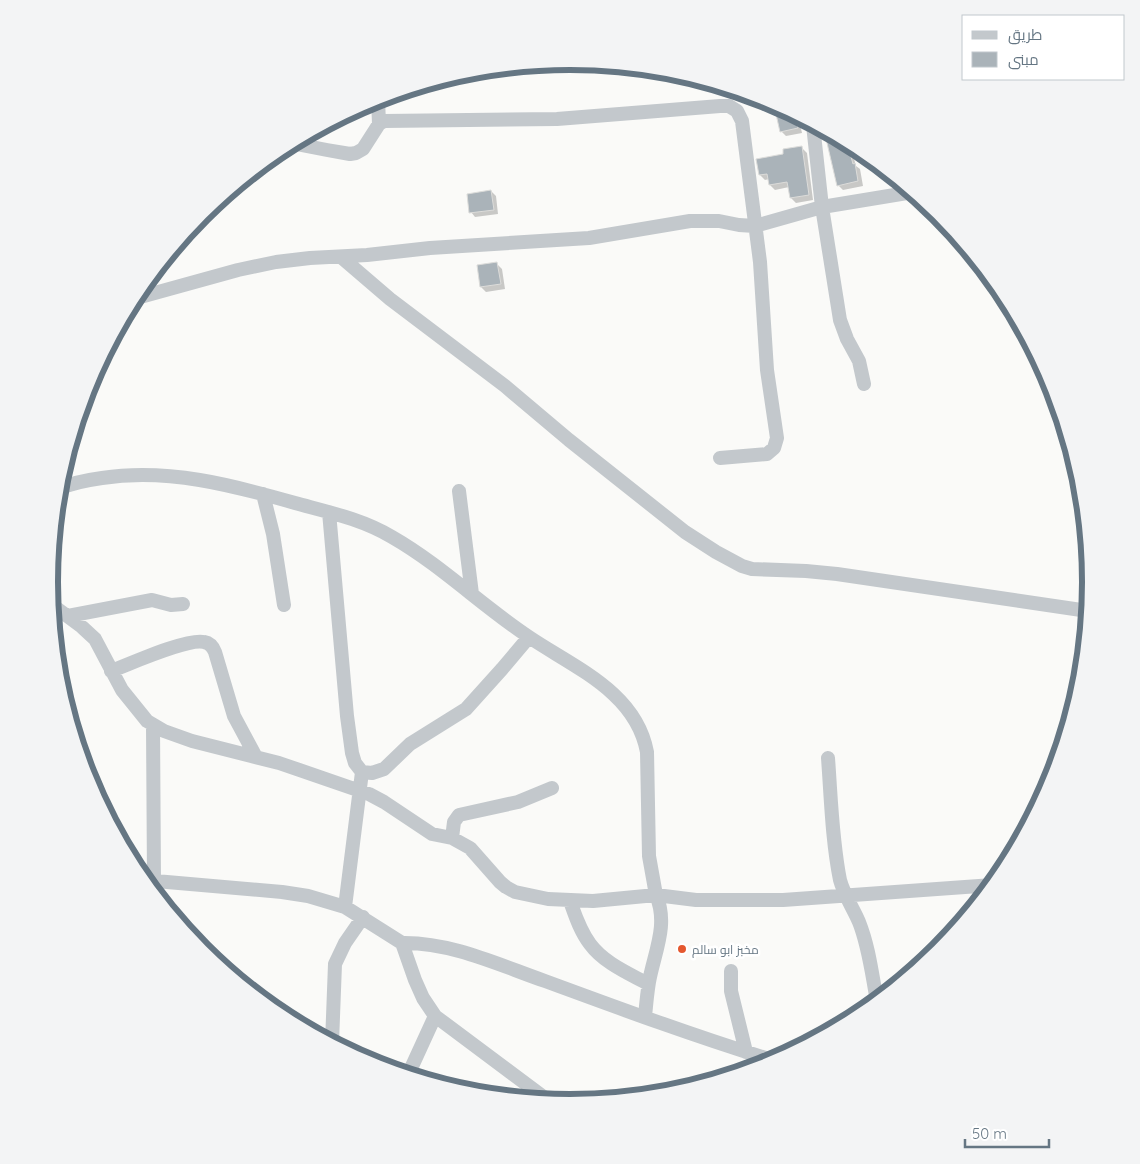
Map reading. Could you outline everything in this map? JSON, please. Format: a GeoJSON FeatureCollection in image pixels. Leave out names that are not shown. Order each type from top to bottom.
{"type":"FeatureCollection","features":[{"type":"Feature","properties":{"kind":"street"},"geometry":{"type":"LineString","coordinates":[[302,145],[350,154],[356,153],[368,143],[384,121],[557,119],[668,109],[729,106],[737,111],[742,121],[762,282],[767,370],[776,438],[774,448],[766,454],[720,458]]}},
{"type":"Feature","properties":{"kind":"street"},"geometry":{"type":"LineString","coordinates":[[379,107],[380,124]]}},
{"type":"Feature","properties":{"kind":"street"},"geometry":{"type":"LineString","coordinates":[[814,131],[822,207],[842,326],[859,361],[864,384]]}},
{"type":"Feature","properties":{"kind":"street"},"geometry":{"type":"LineString","coordinates":[[145,296],[259,264],[310,258],[341,258],[430,248],[588,238],[690,221],[719,221],[755,226],[822,207],[902,192]]}},
{"type":"Feature","properties":{"kind":"street"},"geometry":{"type":"LineString","coordinates":[[341,258],[390,299],[499,380],[569,440],[685,532],[742,566],[760,570],[837,574],[1081,610]]}},
{"type":"Feature","properties":{"kind":"street"},"geometry":{"type":"LineString","coordinates":[[66,486],[86,480],[147,475],[208,480],[329,512],[362,523],[392,537],[529,637],[601,683],[619,699],[637,723],[647,752],[649,856],[656,895],[661,910],[662,923],[648,984],[646,1017]]}},
{"type":"Feature","properties":{"kind":"street"},"geometry":{"type":"LineString","coordinates":[[459,491],[472,594]]}},
{"type":"Feature","properties":{"kind":"street"},"geometry":{"type":"LineString","coordinates":[[263,494],[273,534],[284,605]]}},
{"type":"Feature","properties":{"kind":"street"},"geometry":{"type":"LineString","coordinates":[[329,512],[347,716],[352,753],[355,763],[362,772],[345,907]]}},
{"type":"Feature","properties":{"kind":"street"},"geometry":{"type":"LineString","coordinates":[[68,616],[152,600],[171,605],[183,604]]}},
{"type":"Feature","properties":{"kind":"street"},"geometry":{"type":"LineString","coordinates":[[59,610],[95,639],[122,690],[153,725],[192,741],[278,763],[359,790],[384,802],[432,834],[452,838],[470,848],[506,887],[515,892],[548,899],[570,900],[608,901],[656,895],[686,899],[731,901],[783,900],[983,886]]}},
{"type":"Feature","properties":{"kind":"street"},"geometry":{"type":"LineString","coordinates":[[362,772],[378,772],[384,769],[410,744],[466,709],[529,637]]}},
{"type":"Feature","properties":{"kind":"street"},"geometry":{"type":"LineString","coordinates":[[111,671],[167,649],[206,642],[212,646],[215,652],[237,724],[256,757]]}},
{"type":"Feature","properties":{"kind":"street"},"geometry":{"type":"LineString","coordinates":[[149,874],[153,725]]}},
{"type":"Feature","properties":{"kind":"street"},"geometry":{"type":"LineString","coordinates":[[828,758],[836,854],[840,879],[859,922],[875,994]]}},
{"type":"Feature","properties":{"kind":"street"},"geometry":{"type":"LineString","coordinates":[[452,838],[454,822],[459,815],[518,802],[552,788]]}},
{"type":"Feature","properties":{"kind":"street"},"geometry":{"type":"LineString","coordinates":[[154,881],[282,892],[308,896],[345,907],[402,942],[430,944],[467,954],[761,1057]]}},
{"type":"Feature","properties":{"kind":"street"},"geometry":{"type":"LineString","coordinates":[[570,900],[583,933],[595,950],[614,964],[648,984]]}},
{"type":"Feature","properties":{"kind":"street"},"geometry":{"type":"LineString","coordinates":[[332,1036],[335,964],[345,943],[363,917]]}},
{"type":"Feature","properties":{"kind":"street"},"geometry":{"type":"LineString","coordinates":[[402,942],[423,998],[435,1016],[538,1093]]}},
{"type":"Feature","properties":{"kind":"street"},"geometry":{"type":"LineString","coordinates":[[731,972],[731,991],[746,1052]]}},
{"type":"Feature","properties":{"kind":"street"},"geometry":{"type":"LineString","coordinates":[[411,1069],[435,1016]]}},
{"type":"Feature","properties":{"kind":"building"},"geometry":{"type":"Polygon","coordinates":[[[776,114],[797,122],[798,128],[780,132],[776,114]]]}},
{"type":"Feature","properties":{"kind":"building"},"geometry":{"type":"Polygon","coordinates":[[[826,138],[850,153],[853,164],[855,163],[858,181],[837,186],[826,138]]]}},
{"type":"Feature","properties":{"kind":"building"},"geometry":{"type":"Polygon","coordinates":[[[802,146],[809,195],[790,198],[787,182],[769,185],[767,174],[759,175],[756,159],[783,154],[783,149],[802,146]]]}},
{"type":"Feature","properties":{"kind":"building"},"geometry":{"type":"Polygon","coordinates":[[[491,190],[494,210],[469,213],[467,194],[491,190]]]}},
{"type":"Feature","properties":{"kind":"building"},"geometry":{"type":"Polygon","coordinates":[[[497,262],[501,284],[480,287],[477,265],[497,262]]]}},
{"type":"Feature","properties":{"kind":"place","name":"مخبز ابو سالم"},"geometry":{"type":"Point","coordinates":[682,949]}}]}
